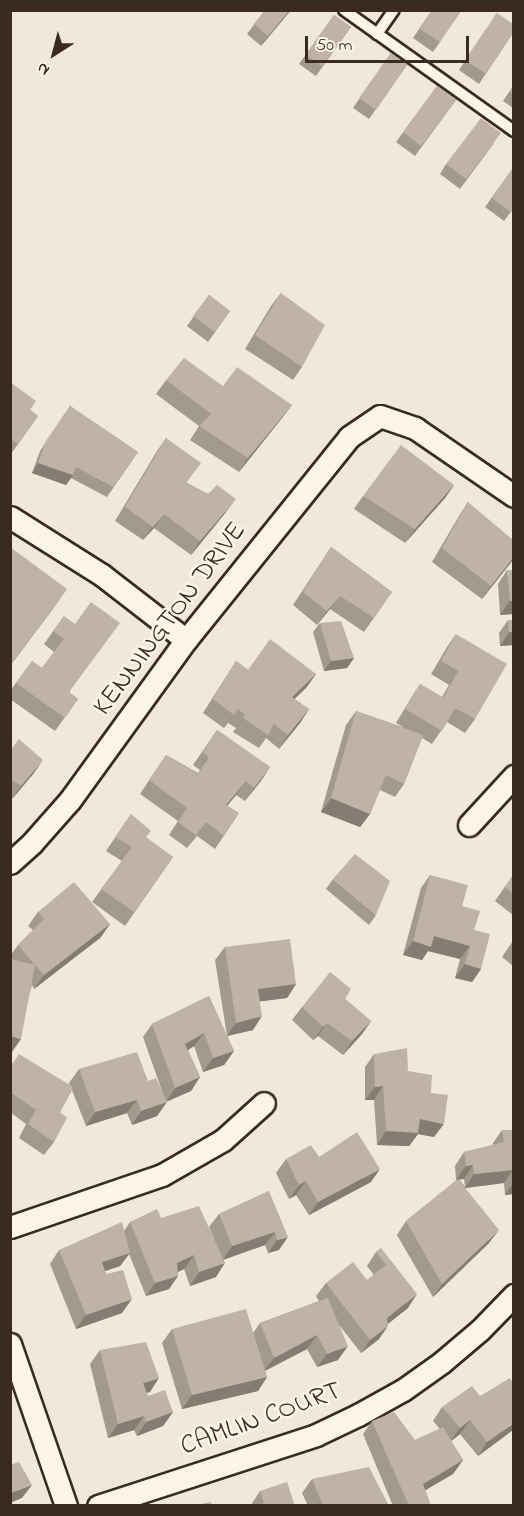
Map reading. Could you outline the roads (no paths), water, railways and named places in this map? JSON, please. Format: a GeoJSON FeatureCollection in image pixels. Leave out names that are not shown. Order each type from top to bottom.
{"type":"FeatureCollection","features":[{"type":"Feature","properties":{"kind":"street","name":"KENNINGTON DRIVE"},"geometry":{"type":"LineString","coordinates":[[10,863],[70,800],[186,640],[349,437],[380,416],[415,428],[513,496]]}},
{"type":"Feature","properties":{"kind":"street"},"geometry":{"type":"LineString","coordinates":[[10,517],[102,575],[186,640]]}},
{"type":"Feature","properties":{"kind":"street"},"geometry":{"type":"LineString","coordinates":[[469,825],[513,776]]}},
{"type":"Feature","properties":{"kind":"street"},"geometry":{"type":"LineString","coordinates":[[10,1227],[162,1175],[223,1140],[264,1103]]}},
{"type":"Feature","properties":{"kind":"street","name":"CAMLIN COURT"},"geometry":{"type":"LineString","coordinates":[[98,1506],[316,1435],[358,1415],[403,1390],[441,1363],[480,1330],[513,1295]]}},
{"type":"Feature","properties":{"kind":"street"},"geometry":{"type":"LineString","coordinates":[[10,1344],[66,1506]]}},
{"type":"Feature","properties":{"kind":"lane"},"geometry":{"type":"LineString","coordinates":[[344,10],[513,131]]}},
{"type":"Feature","properties":{"kind":"lane"},"geometry":{"type":"LineString","coordinates":[[377,34],[394,10]]}}]}
